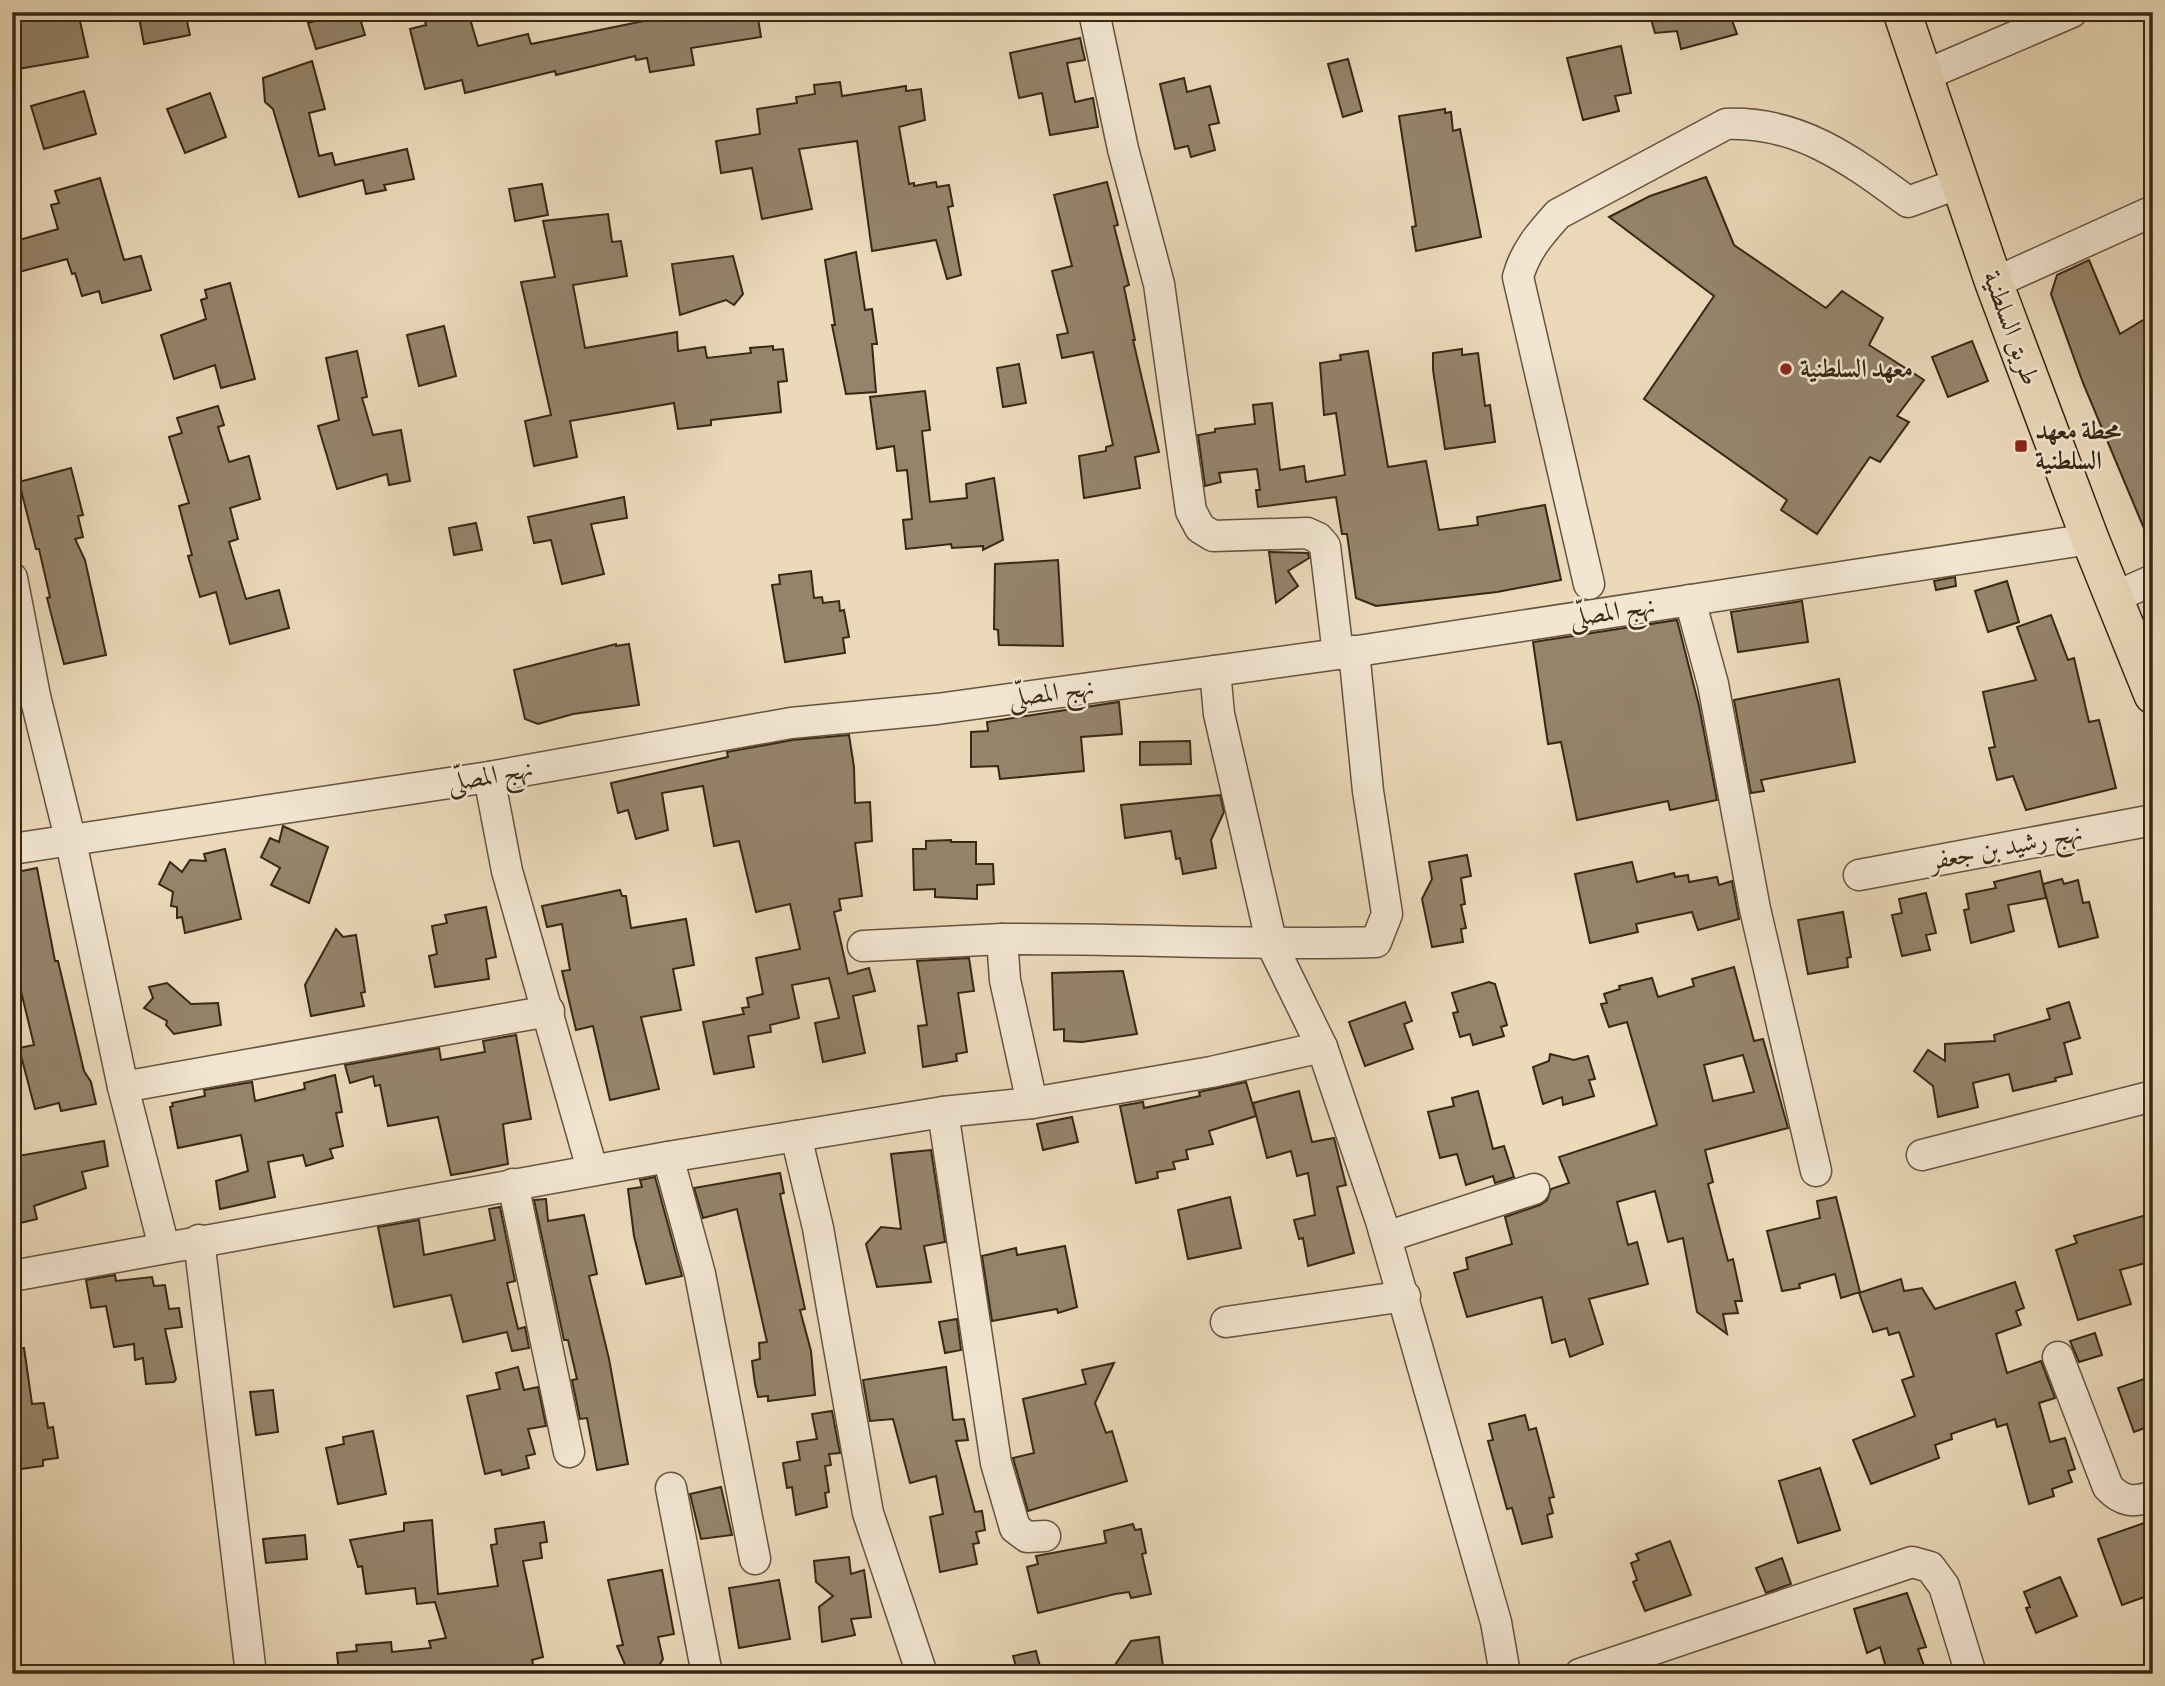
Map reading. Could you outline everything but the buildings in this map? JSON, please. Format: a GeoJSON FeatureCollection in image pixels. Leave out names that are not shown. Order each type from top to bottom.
{"type":"FeatureCollection","features":[{"type":"Feature","properties":{"kind":"main road","name":"طريق السلطنية"},"geometry":{"type":"LineString","coordinates":[[1902,12],[1994,283],[2090,540],[2153,695]]}},
{"type":"Feature","properties":{"kind":"street"},"geometry":{"type":"LineString","coordinates":[[863,946],[1002,939],[1211,940],[1272,945],[1376,942],[1387,914],[1346,653],[1325,546],[1318,538],[1307,533],[1213,536],[1200,528],[1191,512],[1159,284],[1123,149],[1094,12]]}},
{"type":"Feature","properties":{"kind":"street"},"geometry":{"type":"LineString","coordinates":[[1923,76],[2073,12]]}},
{"type":"Feature","properties":{"kind":"street"},"geometry":{"type":"LineString","coordinates":[[1589,583],[1518,277],[1524,256],[1540,233],[1558,214],[1726,124],[1749,123],[1783,128],[1811,139],[1908,202],[1960,183]]}},
{"type":"Feature","properties":{"kind":"street"},"geometry":{"type":"LineString","coordinates":[[1994,283],[2153,211]]}},
{"type":"Feature","properties":{"kind":"street","name":"نهج المصلّى"},"geometry":{"type":"LineString","coordinates":[[12,849],[489,777],[791,723],[937,709],[1346,653],[2090,540]]}},
{"type":"Feature","properties":{"kind":"street"},"geometry":{"type":"LineString","coordinates":[[12,578],[17,622],[71,842],[123,1087],[164,1247]]}},
{"type":"Feature","properties":{"kind":"street"},"geometry":{"type":"LineString","coordinates":[[2115,597],[2153,580]]}},
{"type":"Feature","properties":{"kind":"street"},"geometry":{"type":"LineString","coordinates":[[1690,600],[1713,684],[1755,909],[1816,1171]]}},
{"type":"Feature","properties":{"kind":"street"},"geometry":{"type":"LineString","coordinates":[[1215,671],[1219,714],[1272,945],[1322,1047],[1405,1296],[1496,1622],[1505,1674]]}},
{"type":"Feature","properties":{"kind":"street"},"geometry":{"type":"LineString","coordinates":[[489,777],[508,871],[592,1170]]}},
{"type":"Feature","properties":{"kind":"street","name":"نهج رشيد بن جعفر"},"geometry":{"type":"LineString","coordinates":[[1859,875],[2153,820]]}},
{"type":"Feature","properties":{"kind":"street"},"geometry":{"type":"LineString","coordinates":[[1002,939],[1005,980],[1032,1103]]}},
{"type":"Feature","properties":{"kind":"street"},"geometry":{"type":"LineString","coordinates":[[123,1087],[549,1011]]}},
{"type":"Feature","properties":{"kind":"street"},"geometry":{"type":"LineString","coordinates":[[12,1276],[668,1157],[943,1112],[1032,1103],[1211,1072],[1322,1047]]}},
{"type":"Feature","properties":{"kind":"street"},"geometry":{"type":"LineString","coordinates":[[1922,1155],[2153,1096]]}},
{"type":"Feature","properties":{"kind":"street"},"geometry":{"type":"LineString","coordinates":[[943,1112],[996,1463],[1015,1528],[1027,1537],[1045,1536]]}},
{"type":"Feature","properties":{"kind":"street"},"geometry":{"type":"LineString","coordinates":[[796,1136],[818,1228],[868,1513],[922,1674]]}},
{"type":"Feature","properties":{"kind":"street"},"geometry":{"type":"LineString","coordinates":[[668,1157],[700,1274],[755,1559]]}},
{"type":"Feature","properties":{"kind":"street"},"geometry":{"type":"LineString","coordinates":[[513,1184],[569,1452]]}},
{"type":"Feature","properties":{"kind":"street"},"geometry":{"type":"LineString","coordinates":[[1386,1237],[1534,1189]]}},
{"type":"Feature","properties":{"kind":"street"},"geometry":{"type":"LineString","coordinates":[[199,1240],[251,1674]]}},
{"type":"Feature","properties":{"kind":"street"},"geometry":{"type":"LineString","coordinates":[[1226,1322],[1405,1296]]}},
{"type":"Feature","properties":{"kind":"street"},"geometry":{"type":"LineString","coordinates":[[2058,1357],[2108,1487],[2124,1500],[2137,1502],[2153,1496]]}},
{"type":"Feature","properties":{"kind":"street"},"geometry":{"type":"LineString","coordinates":[[671,1488],[707,1674]]}},
{"type":"Feature","properties":{"kind":"street"},"geometry":{"type":"LineString","coordinates":[[1580,1674],[1912,1562],[1930,1567],[1944,1586],[1971,1674]]}},
{"type":"Feature","properties":{"kind":"place","name":"معهد السلطنية"},"geometry":{"type":"Point","coordinates":[1786,369]}},
{"type":"Feature","properties":{"kind":"place","name":"محطة معهد السلطنية"},"geometry":{"type":"Point","coordinates":[2021,446]}}]}
